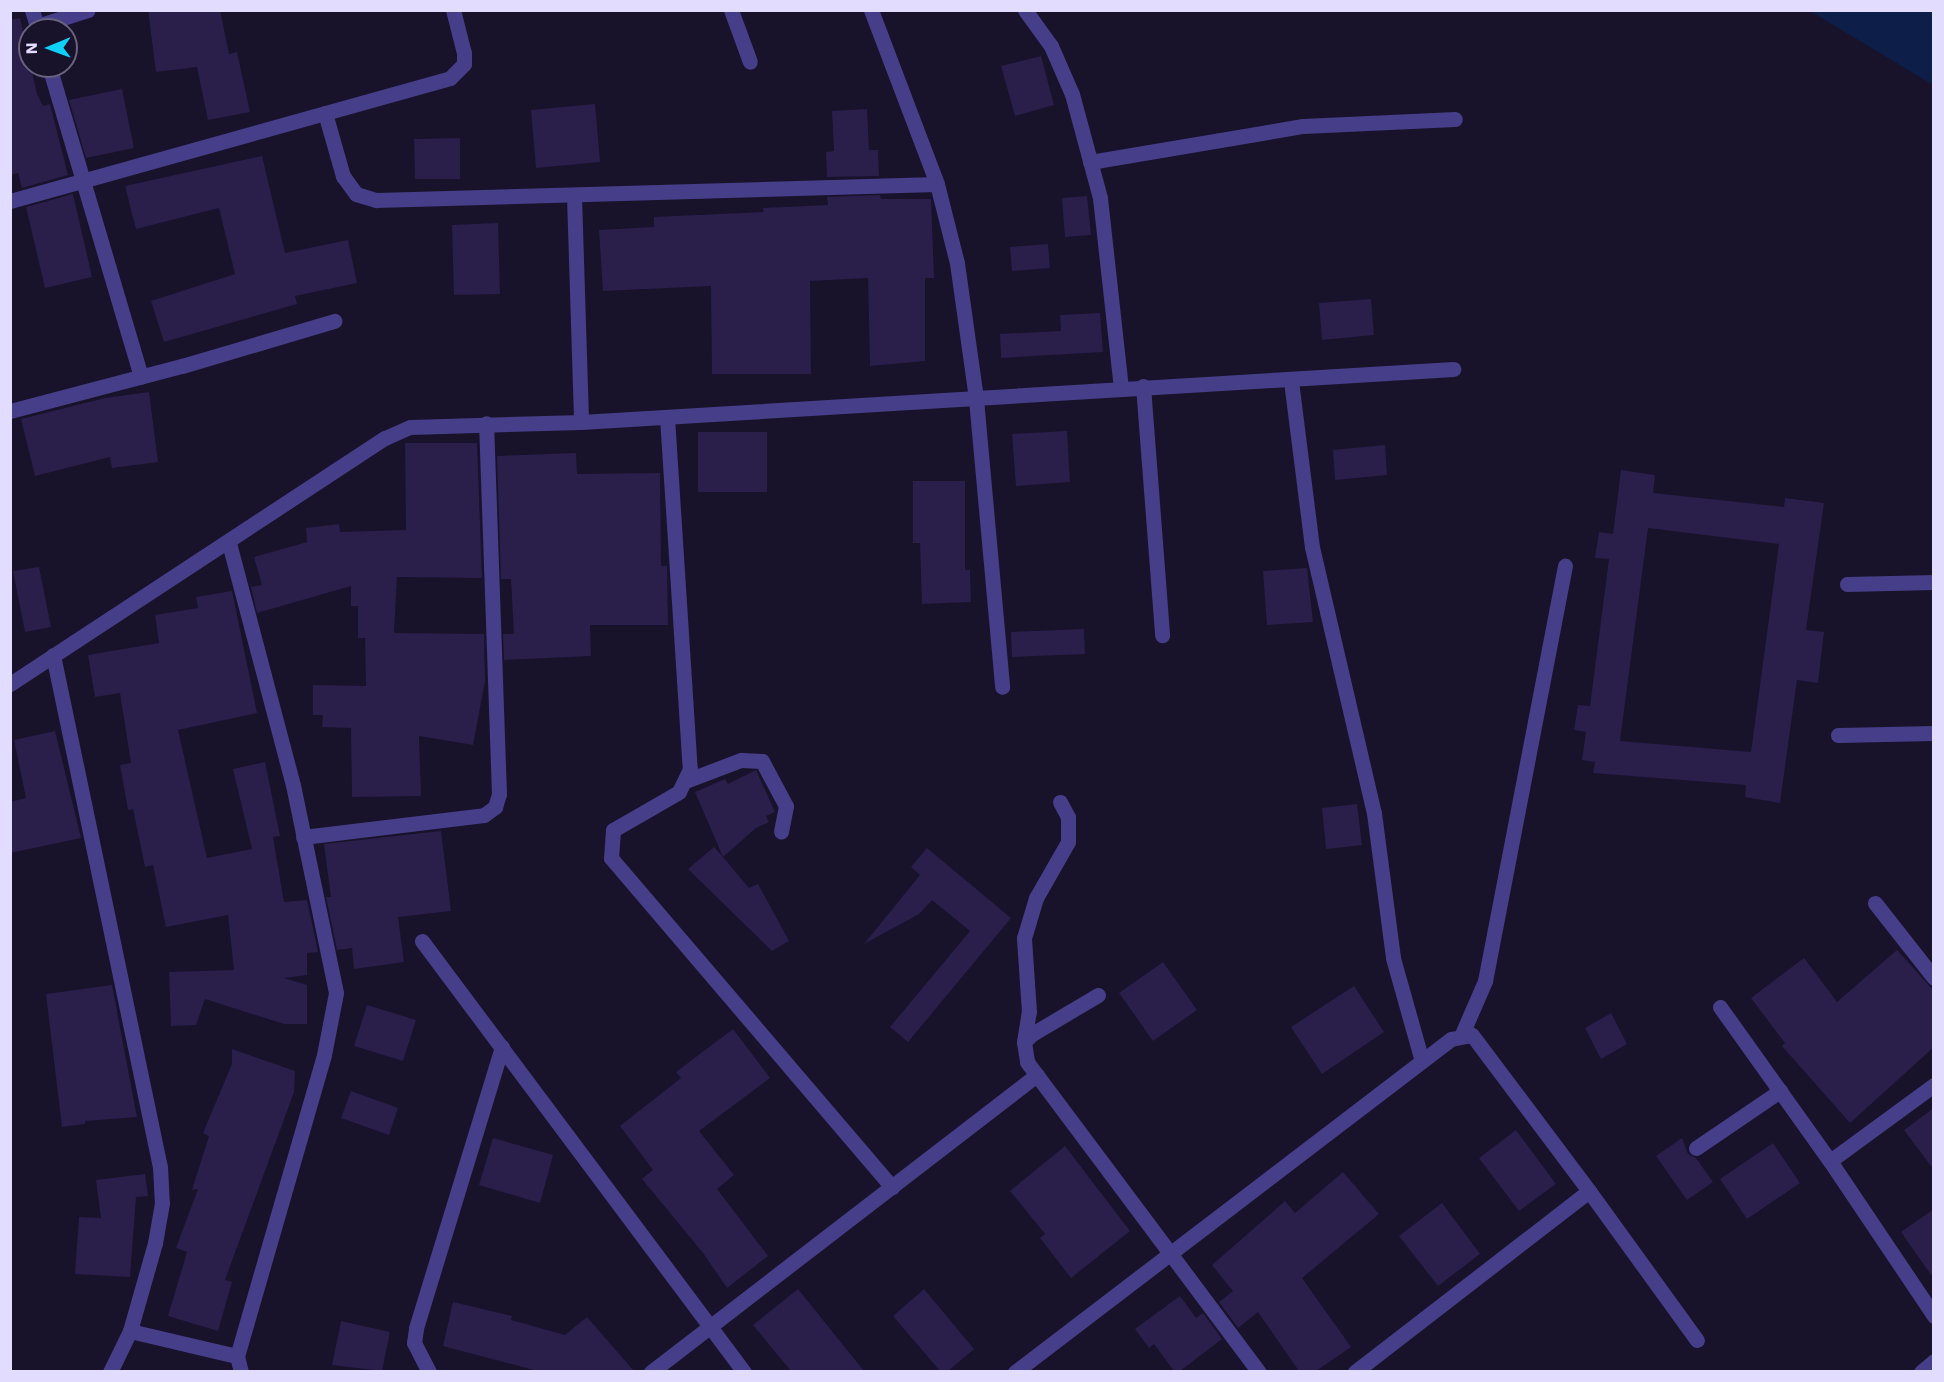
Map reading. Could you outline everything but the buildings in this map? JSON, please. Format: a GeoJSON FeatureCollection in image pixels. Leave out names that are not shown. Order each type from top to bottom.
{"type":"FeatureCollection","features":[{"type":"Feature","properties":{"kind":"street"},"geometry":{"type":"LineString","coordinates":[[65,18],[88,10]]}},
{"type":"Feature","properties":{"kind":"street"},"geometry":{"type":"LineString","coordinates":[[10,201],[450,78],[459,72],[465,53],[453,10]]}},
{"type":"Feature","properties":{"kind":"street"},"geometry":{"type":"LineString","coordinates":[[731,10],[750,62]]}},
{"type":"Feature","properties":{"kind":"street"},"geometry":{"type":"LineString","coordinates":[[871,10],[937,184],[957,263],[976,399],[1002,687]]}},
{"type":"Feature","properties":{"kind":"street"},"geometry":{"type":"LineString","coordinates":[[1024,10],[1051,45],[1062,68],[1090,162],[1108,244],[1121,387]]}},
{"type":"Feature","properties":{"kind":"street"},"geometry":{"type":"LineString","coordinates":[[52,78],[141,377]]}},
{"type":"Feature","properties":{"kind":"street"},"geometry":{"type":"LineString","coordinates":[[325,113],[343,176],[356,194],[376,200],[937,184]]}},
{"type":"Feature","properties":{"kind":"street"},"geometry":{"type":"LineString","coordinates":[[1090,162],[1258,131],[1455,119]]}},
{"type":"Feature","properties":{"kind":"street"},"geometry":{"type":"LineString","coordinates":[[574,196],[581,422]]}},
{"type":"Feature","properties":{"kind":"street"},"geometry":{"type":"LineString","coordinates":[[10,411],[141,377],[334,321]]}},
{"type":"Feature","properties":{"kind":"street"},"geometry":{"type":"LineString","coordinates":[[10,684],[229,543],[397,431],[486,423],[581,422],[976,399],[1121,387],[1291,381],[1453,369]]}},
{"type":"Feature","properties":{"kind":"street"},"geometry":{"type":"LineString","coordinates":[[1291,381],[1312,547],[1374,813],[1398,985],[1422,1061]]}},
{"type":"Feature","properties":{"kind":"street"},"geometry":{"type":"LineString","coordinates":[[1143,386],[1162,634]]}},
{"type":"Feature","properties":{"kind":"street"},"geometry":{"type":"LineString","coordinates":[[667,417],[690,756],[688,780],[679,792],[613,830],[611,858],[892,1187]]}},
{"type":"Feature","properties":{"kind":"street"},"geometry":{"type":"LineString","coordinates":[[303,837],[484,814],[495,807],[499,794],[486,423]]}},
{"type":"Feature","properties":{"kind":"street"},"geometry":{"type":"LineString","coordinates":[[229,543],[303,837],[336,993],[324,1055],[237,1356],[241,1371]]}},
{"type":"Feature","properties":{"kind":"street"},"geometry":{"type":"LineString","coordinates":[[1016,1371],[1422,1061],[1462,1034],[1485,981],[1565,566]]}},
{"type":"Feature","properties":{"kind":"street"},"geometry":{"type":"LineString","coordinates":[[1847,584],[1934,582]]}},
{"type":"Feature","properties":{"kind":"street"},"geometry":{"type":"LineString","coordinates":[[53,655],[160,1167],[160,1213],[130,1331],[110,1371]]}},
{"type":"Feature","properties":{"kind":"street"},"geometry":{"type":"LineString","coordinates":[[1838,735],[1934,733]]}},
{"type":"Feature","properties":{"kind":"street"},"geometry":{"type":"LineString","coordinates":[[688,780],[741,760],[762,762],[786,806],[781,832]]}},
{"type":"Feature","properties":{"kind":"street"},"geometry":{"type":"LineString","coordinates":[[1060,802],[1068,817],[1068,842],[1036,898],[1024,938],[1029,1012],[1024,1042],[1027,1062],[1259,1371]]}},
{"type":"Feature","properties":{"kind":"street"},"geometry":{"type":"LineString","coordinates":[[1875,903],[1934,978]]}},
{"type":"Feature","properties":{"kind":"street"},"geometry":{"type":"LineString","coordinates":[[422,941],[744,1371]]}},
{"type":"Feature","properties":{"kind":"street"},"geometry":{"type":"LineString","coordinates":[[1024,1042],[1098,995]]}},
{"type":"Feature","properties":{"kind":"street"},"geometry":{"type":"LineString","coordinates":[[1720,1007],[1830,1161],[1934,1316]]}},
{"type":"Feature","properties":{"kind":"street"},"geometry":{"type":"LineString","coordinates":[[1462,1034],[1480,1042],[1697,1340]]}},
{"type":"Feature","properties":{"kind":"street"},"geometry":{"type":"LineString","coordinates":[[429,1371],[414,1343],[416,1328],[502,1047]]}},
{"type":"Feature","properties":{"kind":"street"},"geometry":{"type":"LineString","coordinates":[[651,1371],[1037,1075]]}},
{"type":"Feature","properties":{"kind":"street"},"geometry":{"type":"LineString","coordinates":[[1830,1161],[1934,1085]]}},
{"type":"Feature","properties":{"kind":"street"},"geometry":{"type":"LineString","coordinates":[[1695,1148],[1780,1091]]}},
{"type":"Feature","properties":{"kind":"street"},"geometry":{"type":"LineString","coordinates":[[1355,1371],[1589,1191]]}},
{"type":"Feature","properties":{"kind":"street"},"geometry":{"type":"LineString","coordinates":[[130,1331],[237,1356]]}},
{"type":"Feature","properties":{"kind":"street"},"geometry":{"type":"LineString","coordinates":[[1921,1371],[1934,1361]]}},
{"type":"Feature","properties":{"kind":"water"},"geometry":{"type":"Polygon","coordinates":[[[1810,11],[1933,11],[1933,85],[1810,11]]]}}]}
